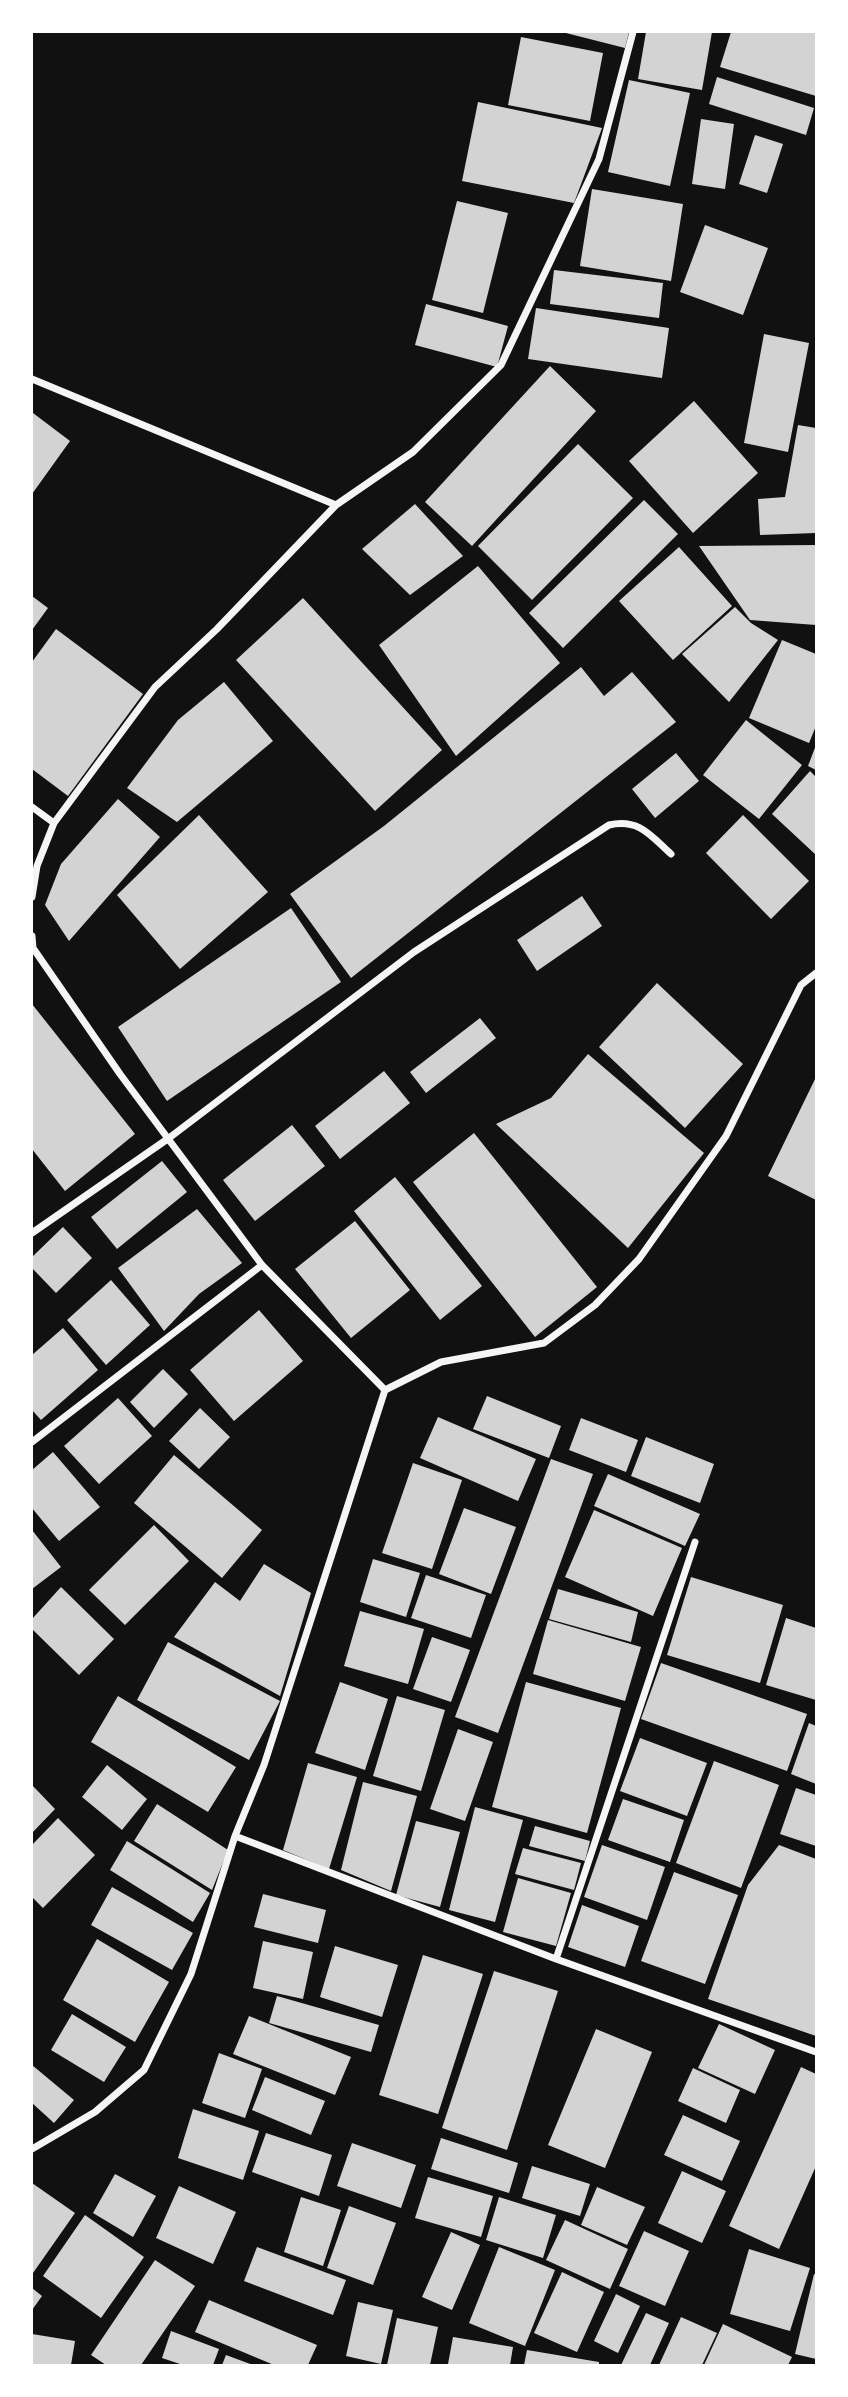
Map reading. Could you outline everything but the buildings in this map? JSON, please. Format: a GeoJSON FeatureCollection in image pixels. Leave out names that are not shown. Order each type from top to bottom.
{"type":"FeatureCollection","features":[{"type":"Feature","properties":{"kind":"street"},"geometry":{"type":"LineString","coordinates":[[32,897],[37,866],[54,823],[156,687],[218,629],[336,505],[413,452],[501,365],[599,159],[633,32]]}},
{"type":"Feature","properties":{"kind":"street"},"geometry":{"type":"LineString","coordinates":[[32,379],[336,505]]}},
{"type":"Feature","properties":{"kind":"street"},"geometry":{"type":"LineString","coordinates":[[32,807],[54,823]]}},
{"type":"Feature","properties":{"kind":"street"},"geometry":{"type":"LineString","coordinates":[[32,1233],[169,1138],[414,952],[609,825],[621,822],[645,828],[671,854]]}},
{"type":"Feature","properties":{"kind":"street"},"geometry":{"type":"LineString","coordinates":[[32,936],[32,949],[262,1265],[385,1391]]}},
{"type":"Feature","properties":{"kind":"street"},"geometry":{"type":"LineString","coordinates":[[32,2149],[95,2112],[144,2070],[191,1974],[235,1836],[264,1765],[385,1391],[441,1362],[484,1352],[527,1349],[544,1343],[585,1313],[639,1259],[726,1136],[801,985],[817,973]]}},
{"type":"Feature","properties":{"kind":"street"},"geometry":{"type":"LineString","coordinates":[[32,1442],[262,1265]]}},
{"type":"Feature","properties":{"kind":"street"},"geometry":{"type":"LineString","coordinates":[[556,1959],[695,1542]]}},
{"type":"Feature","properties":{"kind":"street"},"geometry":{"type":"LineString","coordinates":[[235,1836],[556,1959],[817,2052]]}}]}
